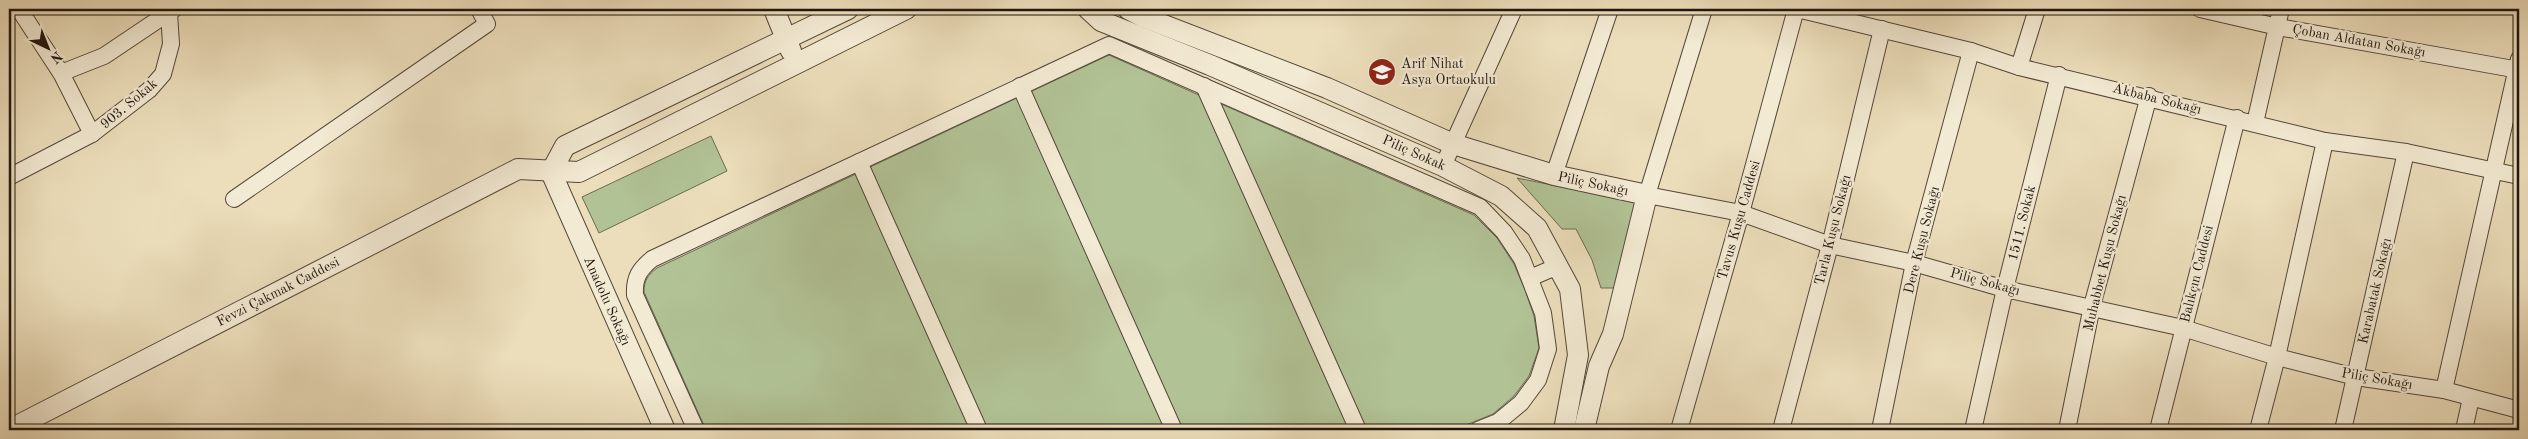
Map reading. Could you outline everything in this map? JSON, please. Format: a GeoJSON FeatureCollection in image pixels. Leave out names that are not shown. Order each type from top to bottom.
{"type":"FeatureCollection","features":[{"type":"Feature","properties":{"kind":"street"},"geometry":{"type":"LineString","coordinates":[[19,9],[62,73],[92,134]]}},
{"type":"Feature","properties":{"kind":"street"},"geometry":{"type":"LineString","coordinates":[[234,199],[487,24],[479,9]]}},
{"type":"Feature","properties":{"kind":"street"},"geometry":{"type":"LineString","coordinates":[[774,9],[796,63]]}},
{"type":"Feature","properties":{"kind":"street"},"geometry":{"type":"LineString","coordinates":[[848,9],[565,146],[552,172],[579,172],[906,9]]}},
{"type":"Feature","properties":{"kind":"street","name":"Piliç Sokak"},"geometry":{"type":"LineString","coordinates":[[1088,9],[1101,22],[1210,65],[1443,166],[1501,196],[1537,228],[1570,289],[1578,355],[1564,430]]}},
{"type":"Feature","properties":{"kind":"street","name":"Piliç Sokak"},"geometry":{"type":"LineString","coordinates":[[1128,9],[1144,17],[1327,88],[1453,144]]}},
{"type":"Feature","properties":{"kind":"street"},"geometry":{"type":"LineString","coordinates":[[1443,166],[1514,9]]}},
{"type":"Feature","properties":{"kind":"street"},"geometry":{"type":"LineString","coordinates":[[1554,175],[1610,9]]}},
{"type":"Feature","properties":{"kind":"street"},"geometry":{"type":"LineString","coordinates":[[1584,430],[1599,366],[1612,334],[1647,195],[1704,9]]}},
{"type":"Feature","properties":{"kind":"street","name":"Akbaba Sokağı"},"geometry":{"type":"LineString","coordinates":[[1796,9],[1971,51],[2019,67],[2149,96],[2325,141],[2406,152],[2519,176]]}},
{"type":"Feature","properties":{"kind":"street","name":"Tavus Kuşu Caddesi"},"geometry":{"type":"LineString","coordinates":[[1679,430],[1741,213],[1796,9]]}},
{"type":"Feature","properties":{"kind":"street"},"geometry":{"type":"LineString","coordinates":[[2019,67],[2037,9]]}},
{"type":"Feature","properties":{"kind":"street","name":"Çoban Aldatan Sokağı"},"geometry":{"type":"LineString","coordinates":[[2200,9],[2278,26],[2518,66]]}},
{"type":"Feature","properties":{"kind":"street"},"geometry":{"type":"LineString","coordinates":[[2255,123],[2281,9]]}},
{"type":"Feature","properties":{"kind":"street"},"geometry":{"type":"LineString","coordinates":[[62,73],[104,56],[171,11]]}},
{"type":"Feature","properties":{"kind":"street","name":"903. Sokak"},"geometry":{"type":"LineString","coordinates":[[9,177],[92,134],[149,90],[163,74],[171,44],[171,11]]}},
{"type":"Feature","properties":{"kind":"street","name":"Tarla Kuşu Sokağı"},"geometry":{"type":"LineString","coordinates":[[1780,430],[1830,245],[1882,29]]}},
{"type":"Feature","properties":{"kind":"street"},"geometry":{"type":"LineString","coordinates":[[696,430],[635,295],[634,281],[641,268],[652,259],[1109,45],[1480,207],[1504,232],[1522,259],[1530,278],[1543,313],[1548,349],[1538,380],[1521,403],[1498,422],[1478,430]]}},
{"type":"Feature","properties":{"kind":"street","name":"Dere Kuşu Sokağı"},"geometry":{"type":"LineString","coordinates":[[1880,430],[1914,263],[1971,51]]}},
{"type":"Feature","properties":{"kind":"street"},"geometry":{"type":"LineString","coordinates":[[2444,390],[2518,66]]}},
{"type":"Feature","properties":{"kind":"street","name":"1511. Sokak"},"geometry":{"type":"LineString","coordinates":[[1973,430],[2005,289],[2059,76]]}},
{"type":"Feature","properties":{"kind":"street"},"geometry":{"type":"LineString","coordinates":[[1020,86],[1174,430]]}},
{"type":"Feature","properties":{"kind":"street"},"geometry":{"type":"LineString","coordinates":[[1204,86],[1358,430]]}},
{"type":"Feature","properties":{"kind":"street","name":"Muhabbet Kuşu Sokağı"},"geometry":{"type":"LineString","coordinates":[[2066,430],[2092,306],[2149,96]]}},
{"type":"Feature","properties":{"kind":"street","name":"Balıkçın Caddesi"},"geometry":{"type":"LineString","coordinates":[[2158,430],[2237,118]]}},
{"type":"Feature","properties":{"kind":"street"},"geometry":{"type":"LineString","coordinates":[[2258,430],[2277,357],[2325,141]]}},
{"type":"Feature","properties":{"kind":"street","name":"Piliç Sokağı"},"geometry":{"type":"LineString","coordinates":[[1453,144],[1554,175],[1741,213],[1830,245],[1914,263],[2005,289],[2092,306],[2183,328],[2277,357],[2356,377],[2444,390],[2519,410]]}},
{"type":"Feature","properties":{"kind":"street","name":"Karabatak Sokağı"},"geometry":{"type":"LineString","coordinates":[[2343,430],[2406,152]]}},
{"type":"Feature","properties":{"kind":"street"},"geometry":{"type":"LineString","coordinates":[[859,162],[979,430]]}},
{"type":"Feature","properties":{"kind":"street","name":"Fevzi Çakmak Caddesi"},"geometry":{"type":"LineString","coordinates":[[9,430],[518,169],[552,172]]}},
{"type":"Feature","properties":{"kind":"street","name":"Anadolu Sokağı"},"geometry":{"type":"LineString","coordinates":[[552,172],[665,430]]}},
{"type":"Feature","properties":{"kind":"street"},"geometry":{"type":"LineString","coordinates":[[1530,278],[1558,266]]}},
{"type":"Feature","properties":{"kind":"street"},"geometry":{"type":"LineString","coordinates":[[2464,430],[2471,398]]}},
{"type":"Feature","properties":{"kind":"green space"},"geometry":{"type":"Polygon","coordinates":[[[1109,55],[1201,96],[1351,430],[1179,430],[1028,93],[1109,55]]]}},
{"type":"Feature","properties":{"kind":"green space"},"geometry":{"type":"Polygon","coordinates":[[[1019,97],[1168,430],[986,430],[868,168],[1019,97]]]}},
{"type":"Feature","properties":{"kind":"green space"},"geometry":{"type":"Polygon","coordinates":[[[1219,103],[1474,215],[1497,238],[1514,264],[1534,316],[1539,348],[1529,376],[1514,396],[1493,414],[1454,430],[1365,430],[1219,103]]]}},
{"type":"Feature","properties":{"kind":"green space"},"geometry":{"type":"Polygon","coordinates":[[[711,136],[727,171],[599,233],[582,197],[711,136]]]}},
{"type":"Feature","properties":{"kind":"green space"},"geometry":{"type":"Polygon","coordinates":[[[858,173],[973,430],[706,430],[644,292],[647,278],[657,268],[858,173]]]}},
{"type":"Feature","properties":{"kind":"green space"},"geometry":{"type":"Polygon","coordinates":[[[1517,178],[1637,202],[1616,288],[1601,288],[1592,260],[1576,229],[1562,229],[1517,178]]]}},
{"type":"Feature","properties":{"kind":"place","name":"Arif Nihat Asya Ortaokulu"},"geometry":{"type":"Point","coordinates":[1382,72]}}]}
